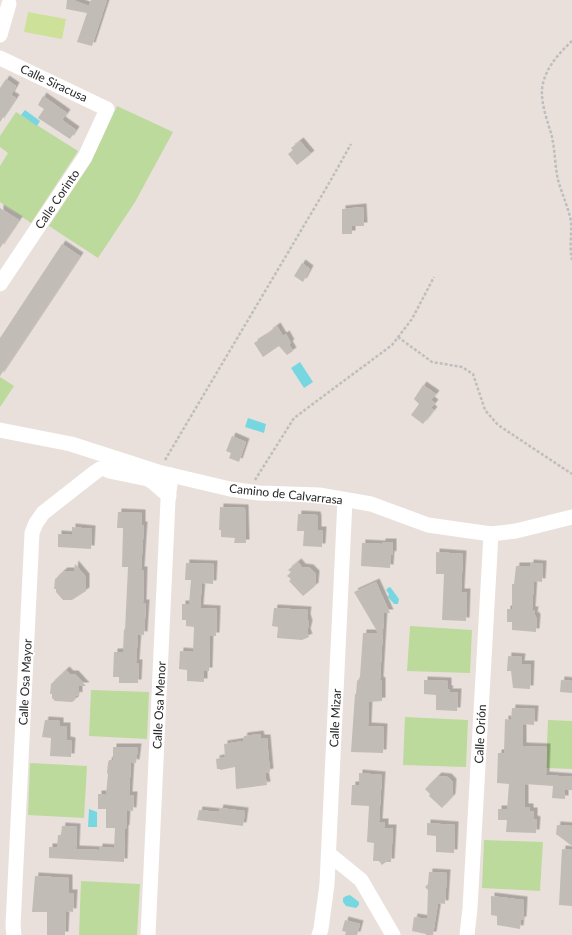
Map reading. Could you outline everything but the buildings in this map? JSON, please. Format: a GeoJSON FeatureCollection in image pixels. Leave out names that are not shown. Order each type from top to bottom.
{"type":"FeatureCollection","features":[{"type":"Feature","properties":{"kind":"street"},"geometry":{"type":"LineString","coordinates":[[0,35],[8,4]]}},
{"type":"Feature","properties":{"kind":"street","name":"Calle Siracusa"},"geometry":{"type":"LineString","coordinates":[[0,58],[107,109]]}},
{"type":"Feature","properties":{"kind":"street","name":"Calle Corinto"},"geometry":{"type":"LineString","coordinates":[[0,284],[85,157],[107,109]]}},
{"type":"Feature","properties":{"kind":"street","name":"Camino de Calvarrasa"},"geometry":{"type":"LineString","coordinates":[[0,430],[71,444],[146,472],[230,489],[251,492],[319,495],[370,504],[428,525],[491,534],[516,530],[572,517]]}},
{"type":"Feature","properties":{"kind":"street","name":"Calle Osa Mayor"},"geometry":{"type":"LineString","coordinates":[[14,930],[32,533],[43,512],[100,469],[121,468],[146,472]]}},
{"type":"Feature","properties":{"kind":"street"},"geometry":{"type":"LineString","coordinates":[[146,472],[153,482],[169,496]]}},
{"type":"Feature","properties":{"kind":"street","name":"Calle Osa Menor"},"geometry":{"type":"LineString","coordinates":[[146,472],[169,496],[148,935]]}},
{"type":"Feature","properties":{"kind":"street","name":"Calle Mizar"},"geometry":{"type":"LineString","coordinates":[[319,935],[327,884],[329,854],[345,500]]}},
{"type":"Feature","properties":{"kind":"street","name":"Calle Orión"},"geometry":{"type":"LineString","coordinates":[[467,935],[471,900],[491,534]]}},
{"type":"Feature","properties":{"kind":"street"},"geometry":{"type":"LineString","coordinates":[[329,854],[361,880],[393,935]]}},
{"type":"Feature","properties":{"kind":"path"},"geometry":{"type":"LineString","coordinates":[[572,41],[559,54],[546,72],[542,89],[543,104],[552,139],[558,180],[566,202],[571,223],[570,254],[572,260]]}},
{"type":"Feature","properties":{"kind":"path"},"geometry":{"type":"LineString","coordinates":[[146,472],[324,192],[351,144]]}},
{"type":"Feature","properties":{"kind":"path"},"geometry":{"type":"LineString","coordinates":[[251,492],[256,477],[294,418],[392,345],[412,318],[434,277]]}},
{"type":"Feature","properties":{"kind":"path"},"geometry":{"type":"LineString","coordinates":[[398,337],[432,362],[462,367],[473,374],[485,410],[498,425],[572,474]]}},
{"type":"Feature","properties":{"kind":"green space"},"geometry":{"type":"Polygon","coordinates":[[[28,12],[66,19],[62,39],[24,32],[28,12]]]}},
{"type":"Feature","properties":{"kind":"green space"},"geometry":{"type":"Polygon","coordinates":[[[117,106],[173,132],[135,202],[98,258],[49,226],[91,162],[117,106]]]}},
{"type":"Feature","properties":{"kind":"green space"},"geometry":{"type":"Polygon","coordinates":[[[16,112],[78,151],[31,223],[0,202],[0,166],[8,153],[0,147],[0,136],[16,112]]]}},
{"type":"Feature","properties":{"kind":"green space"},"geometry":{"type":"Polygon","coordinates":[[[0,377],[14,386],[0,407],[0,377]]]}},
{"type":"Feature","properties":{"kind":"green space"},"geometry":{"type":"Polygon","coordinates":[[[410,626],[472,630],[470,673],[407,671],[410,626]]]}},
{"type":"Feature","properties":{"kind":"green space"},"geometry":{"type":"Polygon","coordinates":[[[91,690],[149,692],[147,739],[89,736],[91,690]]]}},
{"type":"Feature","properties":{"kind":"green space"},"geometry":{"type":"Polygon","coordinates":[[[405,717],[468,720],[466,767],[403,765],[405,717]]]}},
{"type":"Feature","properties":{"kind":"green space"},"geometry":{"type":"Polygon","coordinates":[[[548,720],[572,721],[572,769],[546,768],[548,720]]]}},
{"type":"Feature","properties":{"kind":"green space"},"geometry":{"type":"Polygon","coordinates":[[[30,763],[87,766],[84,818],[28,815],[30,763]]]}},
{"type":"Feature","properties":{"kind":"green space"},"geometry":{"type":"Polygon","coordinates":[[[484,840],[543,842],[540,891],[482,888],[484,840]]]}},
{"type":"Feature","properties":{"kind":"green space"},"geometry":{"type":"Polygon","coordinates":[[[81,881],[140,884],[137,935],[79,935],[81,881]]]}},
{"type":"Feature","properties":{"kind":"water"},"geometry":{"type":"Polygon","coordinates":[[[25,110],[40,121],[37,126],[21,115],[25,110]]]}},
{"type":"Feature","properties":{"kind":"water"},"geometry":{"type":"Polygon","coordinates":[[[300,362],[313,382],[304,388],[291,368],[300,362]]]}},
{"type":"Feature","properties":{"kind":"water"},"geometry":{"type":"Polygon","coordinates":[[[248,418],[266,424],[264,433],[245,427],[248,418]]]}},
{"type":"Feature","properties":{"kind":"water"},"geometry":{"type":"Polygon","coordinates":[[[389,587],[399,599],[398,604],[394,604],[388,597],[389,594],[386,590],[389,587]]]}},
{"type":"Feature","properties":{"kind":"water"},"geometry":{"type":"Polygon","coordinates":[[[89,809],[97,812],[97,827],[88,827],[89,809]]]}},
{"type":"Feature","properties":{"kind":"water"},"geometry":{"type":"Polygon","coordinates":[[[350,895],[359,902],[359,905],[356,908],[346,906],[343,902],[343,898],[350,895]]]}}]}
